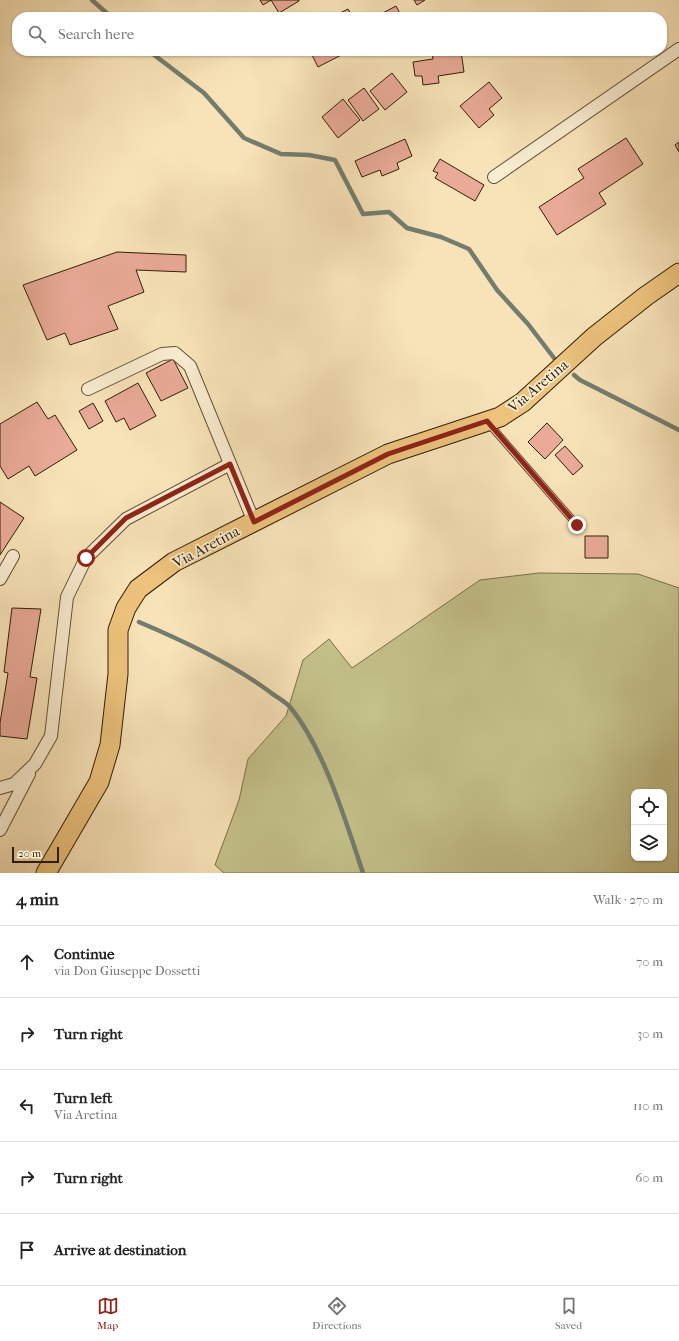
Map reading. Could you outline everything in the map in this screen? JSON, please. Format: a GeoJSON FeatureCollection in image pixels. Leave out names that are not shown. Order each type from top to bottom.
{"type":"FeatureCollection","features":[{"type":"Feature","properties":{"kind":"main road","name":"Via Aretina"},"geometry":{"type":"LineString","coordinates":[[46,873],[99,782],[110,745],[118,674],[118,630],[126,608],[138,589],[174,562],[388,454],[500,416],[523,402],[594,337],[646,296],[679,273]]}},
{"type":"Feature","properties":{"kind":"street"},"geometry":{"type":"LineString","coordinates":[[494,177],[679,48]]}},
{"type":"Feature","properties":{"kind":"street"},"geometry":{"type":"LineString","coordinates":[[88,389],[162,354],[175,353],[190,366],[254,522]]}},
{"type":"Feature","properties":{"kind":"street"},"geometry":{"type":"LineString","coordinates":[[0,830],[51,736],[66,597],[86,558],[126,518],[230,464]]}},
{"type":"Feature","properties":{"kind":"street"},"geometry":{"type":"LineString","coordinates":[[0,579],[13,556]]}},
{"type":"Feature","properties":{"kind":"street"},"geometry":{"type":"LineString","coordinates":[[0,788],[14,784],[35,764]]}},
{"type":"Feature","properties":{"kind":"lane"},"geometry":{"type":"LineString","coordinates":[[487,421],[577,525]]}},
{"type":"Feature","properties":{"kind":"shaded area"},"geometry":{"type":"Polygon","coordinates":[[[539,573],[638,574],[679,588],[679,873],[224,873],[215,865],[239,800],[248,759],[286,716],[303,660],[329,639],[352,668],[480,580],[539,573]]]}},
{"type":"Feature","properties":{"kind":"building"},"geometry":{"type":"Polygon","coordinates":[[[260,0],[271,0],[263,5],[260,0]]]}},
{"type":"Feature","properties":{"kind":"building"},"geometry":{"type":"Polygon","coordinates":[[[271,0],[299,0],[281,12],[278,12],[271,0]]]}},
{"type":"Feature","properties":{"kind":"building"},"geometry":{"type":"Polygon","coordinates":[[[414,0],[425,0],[417,5],[414,0]]]}},
{"type":"Feature","properties":{"kind":"building"},"geometry":{"type":"Polygon","coordinates":[[[396,6],[399,12],[385,12],[396,6]]]}},
{"type":"Feature","properties":{"kind":"building"},"geometry":{"type":"Polygon","coordinates":[[[348,9],[350,12],[342,12],[348,9]]]}},
{"type":"Feature","properties":{"kind":"building"},"geometry":{"type":"Polygon","coordinates":[[[312,56],[339,56],[318,67],[312,56]]]}},
{"type":"Feature","properties":{"kind":"building"},"geometry":{"type":"Polygon","coordinates":[[[433,56],[462,56],[464,72],[438,76],[439,83],[423,85],[422,76],[415,76],[413,62],[433,59],[433,56]]]}},
{"type":"Feature","properties":{"kind":"building"},"geometry":{"type":"Polygon","coordinates":[[[392,73],[407,92],[385,110],[370,91],[392,73]]]}},
{"type":"Feature","properties":{"kind":"building"},"geometry":{"type":"Polygon","coordinates":[[[489,82],[502,98],[489,109],[494,115],[479,128],[460,106],[489,82]]]}},
{"type":"Feature","properties":{"kind":"building"},"geometry":{"type":"Polygon","coordinates":[[[364,88],[379,109],[363,121],[348,100],[364,88]]]}},
{"type":"Feature","properties":{"kind":"building"},"geometry":{"type":"Polygon","coordinates":[[[343,99],[360,120],[338,138],[322,117],[343,99]]]}},
{"type":"Feature","properties":{"kind":"building"},"geometry":{"type":"Polygon","coordinates":[[[626,138],[643,164],[599,193],[606,204],[557,235],[539,207],[584,178],[578,169],[626,138]]]}},
{"type":"Feature","properties":{"kind":"building"},"geometry":{"type":"Polygon","coordinates":[[[405,139],[412,156],[397,163],[399,169],[382,176],[380,170],[362,177],[355,161],[405,139]]]}},
{"type":"Feature","properties":{"kind":"building"},"geometry":{"type":"Polygon","coordinates":[[[679,142],[679,152],[675,145],[679,142]]]}},
{"type":"Feature","properties":{"kind":"building"},"geometry":{"type":"Polygon","coordinates":[[[440,159],[484,185],[475,201],[435,178],[438,173],[433,171],[440,159]]]}},
{"type":"Feature","properties":{"kind":"building"},"geometry":{"type":"Polygon","coordinates":[[[117,252],[186,255],[186,272],[136,270],[144,292],[108,306],[118,329],[70,345],[65,333],[47,340],[23,285],[117,252]]]}},
{"type":"Feature","properties":{"kind":"building"},"geometry":{"type":"Polygon","coordinates":[[[173,359],[188,388],[161,401],[146,373],[173,359]]]}},
{"type":"Feature","properties":{"kind":"building"},"geometry":{"type":"Polygon","coordinates":[[[138,383],[156,416],[130,430],[124,418],[116,422],[105,401],[138,383]]]}},
{"type":"Feature","properties":{"kind":"building"},"geometry":{"type":"Polygon","coordinates":[[[37,402],[48,419],[55,415],[77,450],[35,476],[29,466],[8,479],[0,466],[0,424],[37,402]]]}},
{"type":"Feature","properties":{"kind":"building"},"geometry":{"type":"Polygon","coordinates":[[[93,403],[103,421],[89,429],[79,411],[93,403]]]}},
{"type":"Feature","properties":{"kind":"building"},"geometry":{"type":"Polygon","coordinates":[[[547,423],[563,440],[545,459],[528,442],[547,423]]]}},
{"type":"Feature","properties":{"kind":"building"},"geometry":{"type":"Polygon","coordinates":[[[565,446],[583,466],[573,475],[555,455],[565,446]]]}},
{"type":"Feature","properties":{"kind":"building"},"geometry":{"type":"Polygon","coordinates":[[[0,502],[24,518],[0,555],[0,502]]]}},
{"type":"Feature","properties":{"kind":"building"},"geometry":{"type":"Polygon","coordinates":[[[585,536],[608,536],[608,558],[585,558],[585,536]]]}},
{"type":"Feature","properties":{"kind":"building"},"geometry":{"type":"Polygon","coordinates":[[[12,608],[41,609],[30,677],[37,678],[27,739],[0,736],[0,723],[8,673],[4,672],[12,608]]]}},
{"type":"Feature","properties":{"kind":"waterway"},"geometry":{"type":"LineString","coordinates":[[92,0],[105,12]]}},
{"type":"Feature","properties":{"kind":"waterway"},"geometry":{"type":"LineString","coordinates":[[156,56],[204,93],[244,138],[281,154],[309,155],[335,160],[363,214],[389,212],[407,228],[441,237],[469,249],[497,290],[528,324],[554,358]]}},
{"type":"Feature","properties":{"kind":"waterway"},"geometry":{"type":"LineString","coordinates":[[574,375],[580,380],[679,430]]}},
{"type":"Feature","properties":{"kind":"waterway"},"geometry":{"type":"LineString","coordinates":[[139,622],[223,662],[255,681],[290,707],[302,724],[324,764],[363,873]]}},
{"type":"Feature","properties":{"kind":"route"},"geometry":{"type":"LineString","coordinates":[[86,558],[126,518],[230,464],[254,522],[388,454],[487,421],[577,525]]}}]}
